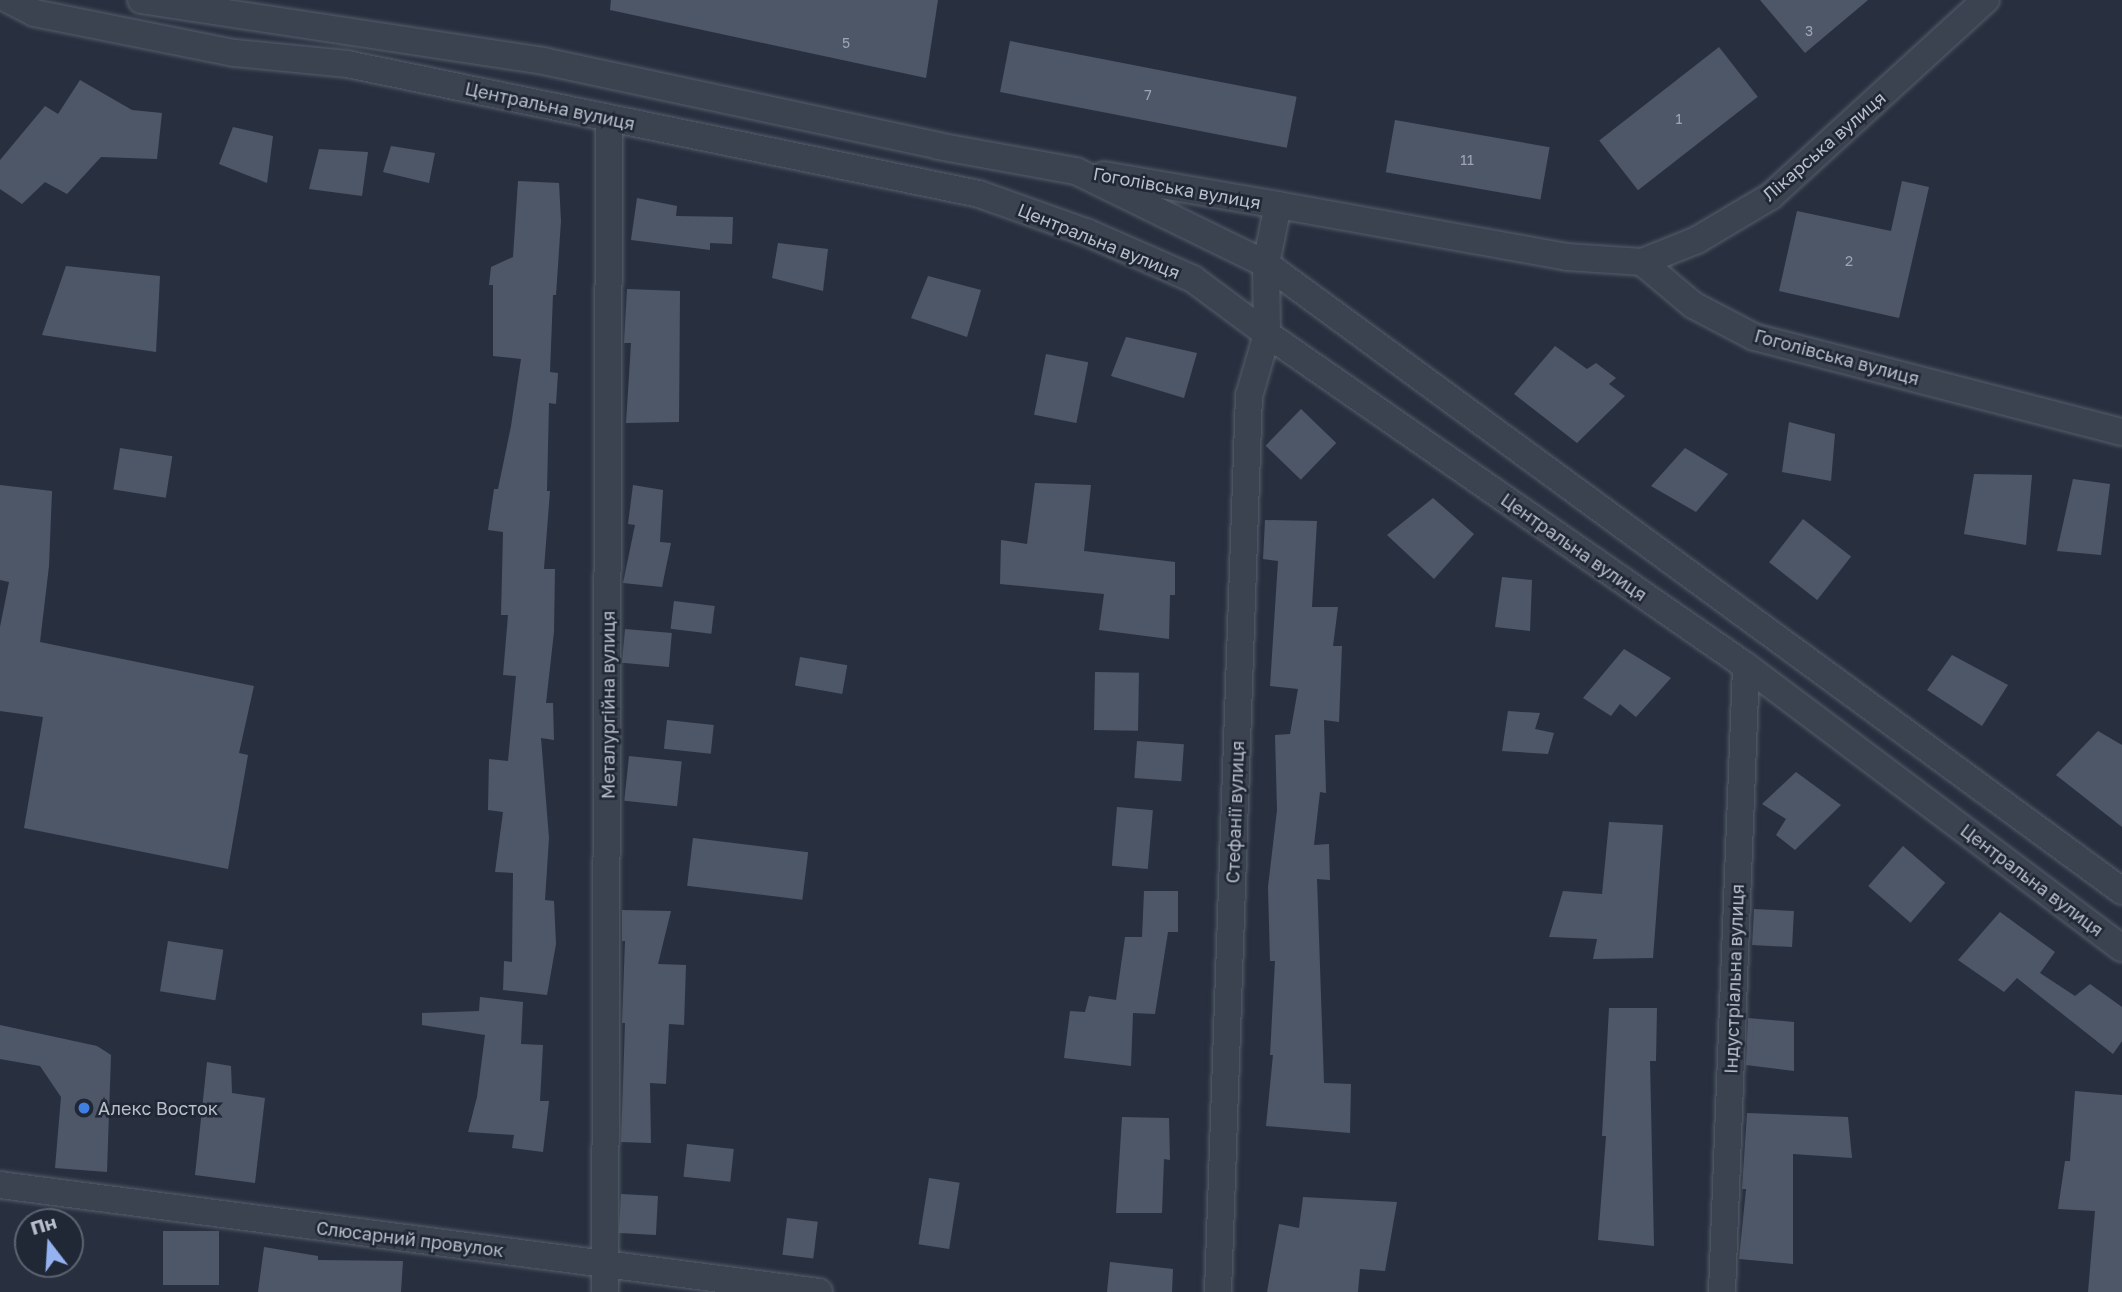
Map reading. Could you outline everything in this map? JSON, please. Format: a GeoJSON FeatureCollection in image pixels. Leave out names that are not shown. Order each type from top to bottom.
{"type":"FeatureCollection","features":[{"type":"Feature","properties":{"kind":"street","name":"Центральна вулиця"},"geometry":{"type":"LineString","coordinates":[[9,0],[34,13],[235,54],[346,64],[979,194],[1086,232],[1193,279],[1267,334],[1746,666],[2122,948]]}},
{"type":"Feature","properties":{"kind":"street"},"geometry":{"type":"LineString","coordinates":[[141,0],[543,61],[938,146],[1076,170],[1266,264],[2122,891]]}},
{"type":"Feature","properties":{"kind":"street","name":"Лікарська вулиця"},"geometry":{"type":"LineString","coordinates":[[1642,262],[1697,240],[1771,196],[1986,0]]}},
{"type":"Feature","properties":{"kind":"street","name":"Металургійна вулиця"},"geometry":{"type":"LineString","coordinates":[[605,1292],[609,119]]}},
{"type":"Feature","properties":{"kind":"street","name":"Гоголівська вулиця"},"geometry":{"type":"LineString","coordinates":[[1076,170],[1567,257],[1642,262],[1693,305],[1754,337],[2122,432]]}},
{"type":"Feature","properties":{"kind":"street","name":"Гоголівська вулиця"},"geometry":{"type":"LineString","coordinates":[[1267,334],[1266,264],[1278,205]]}},
{"type":"Feature","properties":{"kind":"street","name":"Стефанії вулиця"},"geometry":{"type":"LineString","coordinates":[[1218,1292],[1249,396],[1267,334]]}},
{"type":"Feature","properties":{"kind":"street","name":"Індустріальна вулиця"},"geometry":{"type":"LineString","coordinates":[[1722,1292],[1746,666]]}},
{"type":"Feature","properties":{"kind":"street","name":"Слюсарний провулок"},"geometry":{"type":"LineString","coordinates":[[0,1185],[819,1292]]}},
{"type":"Feature","properties":{"kind":"building"},"geometry":{"type":"Polygon","coordinates":[[[611,0],[938,0],[926,78],[610,10],[611,0]]]}},
{"type":"Feature","properties":{"kind":"building"},"geometry":{"type":"Polygon","coordinates":[[[1760,0],[1868,0],[1805,53],[1760,0]]]}},
{"type":"Feature","properties":{"kind":"building"},"geometry":{"type":"Polygon","coordinates":[[[1010,41],[1297,97],[1287,148],[1000,92],[1010,41]]]}},
{"type":"Feature","properties":{"kind":"building"},"geometry":{"type":"Polygon","coordinates":[[[1719,47],[1758,97],[1638,190],[1599,141],[1719,47]]]}},
{"type":"Feature","properties":{"kind":"building"},"geometry":{"type":"Polygon","coordinates":[[[80,80],[132,110],[162,113],[157,159],[101,157],[67,194],[45,182],[22,204],[0,189],[0,160],[45,106],[58,114],[80,80]]]}},
{"type":"Feature","properties":{"kind":"building"},"geometry":{"type":"Polygon","coordinates":[[[1395,120],[1550,147],[1540,199],[1386,172],[1395,120]]]}},
{"type":"Feature","properties":{"kind":"building"},"geometry":{"type":"Polygon","coordinates":[[[233,127],[273,136],[267,183],[219,164],[233,127]]]}},
{"type":"Feature","properties":{"kind":"building"},"geometry":{"type":"Polygon","coordinates":[[[391,146],[435,153],[429,183],[383,172],[391,146]]]}},
{"type":"Feature","properties":{"kind":"building"},"geometry":{"type":"Polygon","coordinates":[[[319,149],[368,152],[362,196],[309,189],[319,149]]]}},
{"type":"Feature","properties":{"kind":"building"},"geometry":{"type":"Polygon","coordinates":[[[518,181],[559,183],[561,221],[556,295],[553,295],[550,372],[558,373],[556,404],[549,403],[547,491],[550,491],[544,569],[555,569],[554,632],[546,703],[553,703],[554,740],[541,738],[549,838],[545,900],[554,901],[556,944],[547,995],[503,990],[504,961],[512,962],[513,873],[495,872],[503,812],[488,810],[489,759],[508,761],[516,676],[503,675],[508,615],[501,615],[503,532],[488,530],[494,489],[498,489],[511,426],[521,359],[493,356],[493,285],[489,285],[491,267],[513,257],[518,181]]]}},
{"type":"Feature","properties":{"kind":"building"},"geometry":{"type":"Polygon","coordinates":[[[1902,181],[1929,187],[1899,318],[1779,291],[1797,211],[1891,231],[1902,181]]]}},
{"type":"Feature","properties":{"kind":"building"},"geometry":{"type":"Polygon","coordinates":[[[637,198],[677,206],[676,216],[733,217],[732,244],[710,243],[710,250],[631,240],[637,198]]]}},
{"type":"Feature","properties":{"kind":"building"},"geometry":{"type":"Polygon","coordinates":[[[778,243],[828,249],[823,291],[772,278],[778,243]]]}},
{"type":"Feature","properties":{"kind":"building"},"geometry":{"type":"Polygon","coordinates":[[[66,266],[160,276],[156,352],[42,335],[66,266]]]}},
{"type":"Feature","properties":{"kind":"building"},"geometry":{"type":"Polygon","coordinates":[[[928,276],[981,290],[967,337],[911,318],[928,276]]]}},
{"type":"Feature","properties":{"kind":"building"},"geometry":{"type":"Polygon","coordinates":[[[627,289],[680,291],[679,422],[626,423],[631,343],[624,343],[627,289]]]}},
{"type":"Feature","properties":{"kind":"building"},"geometry":{"type":"Polygon","coordinates":[[[1126,337],[1197,353],[1184,398],[1111,376],[1126,337]]]}},
{"type":"Feature","properties":{"kind":"building"},"geometry":{"type":"Polygon","coordinates":[[[1555,346],[1587,369],[1596,363],[1616,378],[1609,384],[1625,396],[1577,443],[1514,394],[1555,346]]]}},
{"type":"Feature","properties":{"kind":"building"},"geometry":{"type":"Polygon","coordinates":[[[1046,354],[1088,362],[1076,423],[1034,415],[1046,354]]]}},
{"type":"Feature","properties":{"kind":"building"},"geometry":{"type":"Polygon","coordinates":[[[1301,409],[1336,443],[1301,480],[1266,446],[1301,409]]]}},
{"type":"Feature","properties":{"kind":"building"},"geometry":{"type":"Polygon","coordinates":[[[1789,422],[1835,434],[1831,481],[1782,472],[1789,422]]]}},
{"type":"Feature","properties":{"kind":"building"},"geometry":{"type":"Polygon","coordinates":[[[120,448],[172,456],[166,498],[113,489],[120,448]]]}},
{"type":"Feature","properties":{"kind":"building"},"geometry":{"type":"Polygon","coordinates":[[[1685,448],[1728,474],[1696,512],[1651,486],[1685,448]]]}},
{"type":"Feature","properties":{"kind":"building"},"geometry":{"type":"Polygon","coordinates":[[[1974,474],[2032,475],[2026,545],[1964,534],[1974,474]]]}},
{"type":"Feature","properties":{"kind":"building"},"geometry":{"type":"Polygon","coordinates":[[[2073,479],[2110,484],[2101,555],[2057,551],[2073,479]]]}},
{"type":"Feature","properties":{"kind":"building"},"geometry":{"type":"Polygon","coordinates":[[[1035,483],[1091,485],[1084,551],[1175,562],[1175,595],[1170,595],[1169,639],[1099,630],[1104,594],[1000,584],[1001,540],[1027,544],[1035,483]]]}},
{"type":"Feature","properties":{"kind":"building"},"geometry":{"type":"Polygon","coordinates":[[[0,485],[52,491],[49,566],[40,642],[254,686],[239,753],[248,755],[228,869],[24,828],[43,717],[0,711],[0,627],[9,582],[0,580],[0,485]]]}},
{"type":"Feature","properties":{"kind":"building"},"geometry":{"type":"Polygon","coordinates":[[[633,485],[663,490],[660,542],[671,543],[662,587],[623,583],[635,525],[628,524],[633,485]]]}},
{"type":"Feature","properties":{"kind":"building"},"geometry":{"type":"Polygon","coordinates":[[[1433,498],[1474,534],[1434,579],[1387,535],[1433,498]]]}},
{"type":"Feature","properties":{"kind":"building"},"geometry":{"type":"Polygon","coordinates":[[[1803,519],[1851,557],[1817,600],[1769,562],[1803,519]]]}},
{"type":"Feature","properties":{"kind":"building"},"geometry":{"type":"Polygon","coordinates":[[[1265,520],[1317,521],[1312,607],[1338,607],[1333,646],[1342,646],[1339,722],[1324,720],[1326,793],[1320,792],[1314,845],[1329,844],[1330,880],[1317,879],[1324,1083],[1351,1084],[1350,1133],[1266,1126],[1273,1055],[1270,1055],[1275,961],[1270,961],[1268,887],[1277,810],[1275,735],[1290,734],[1298,689],[1270,686],[1278,561],[1263,559],[1265,520]]]}},
{"type":"Feature","properties":{"kind":"building"},"geometry":{"type":"Polygon","coordinates":[[[1502,577],[1532,580],[1530,631],[1495,627],[1502,577]]]}},
{"type":"Feature","properties":{"kind":"building"},"geometry":{"type":"Polygon","coordinates":[[[674,601],[715,606],[711,634],[671,629],[674,601]]]}},
{"type":"Feature","properties":{"kind":"building"},"geometry":{"type":"Polygon","coordinates":[[[625,629],[672,633],[669,667],[622,663],[625,629]]]}},
{"type":"Feature","properties":{"kind":"building"},"geometry":{"type":"Polygon","coordinates":[[[1624,649],[1671,678],[1636,717],[1620,704],[1611,716],[1583,698],[1624,649]]]}},
{"type":"Feature","properties":{"kind":"building"},"geometry":{"type":"Polygon","coordinates":[[[1952,655],[2008,685],[1982,726],[1927,690],[1952,655]]]}},
{"type":"Feature","properties":{"kind":"building"},"geometry":{"type":"Polygon","coordinates":[[[800,657],[847,665],[842,694],[795,686],[800,657]]]}},
{"type":"Feature","properties":{"kind":"building"},"geometry":{"type":"Polygon","coordinates":[[[1095,672],[1139,673],[1138,731],[1094,730],[1095,672]]]}},
{"type":"Feature","properties":{"kind":"building"},"geometry":{"type":"Polygon","coordinates":[[[1508,711],[1540,713],[1535,729],[1554,733],[1548,754],[1502,751],[1508,711]]]}},
{"type":"Feature","properties":{"kind":"building"},"geometry":{"type":"Polygon","coordinates":[[[667,720],[714,725],[711,754],[664,749],[667,720]]]}},
{"type":"Feature","properties":{"kind":"building"},"geometry":{"type":"Polygon","coordinates":[[[2098,731],[2122,745],[2122,827],[2056,775],[2098,731]]]}},
{"type":"Feature","properties":{"kind":"building"},"geometry":{"type":"Polygon","coordinates":[[[1137,741],[1184,744],[1181,781],[1134,778],[1137,741]]]}},
{"type":"Feature","properties":{"kind":"building"},"geometry":{"type":"Polygon","coordinates":[[[629,756],[682,762],[677,806],[624,801],[629,756]]]}},
{"type":"Feature","properties":{"kind":"building"},"geometry":{"type":"Polygon","coordinates":[[[1796,772],[1841,805],[1795,850],[1776,835],[1786,819],[1762,804],[1796,772]]]}},
{"type":"Feature","properties":{"kind":"building"},"geometry":{"type":"Polygon","coordinates":[[[1117,807],[1153,810],[1148,869],[1112,866],[1117,807]]]}},
{"type":"Feature","properties":{"kind":"building"},"geometry":{"type":"Polygon","coordinates":[[[1609,822],[1663,825],[1653,958],[1593,959],[1597,939],[1549,937],[1563,891],[1602,894],[1609,822]]]}},
{"type":"Feature","properties":{"kind":"building"},"geometry":{"type":"Polygon","coordinates":[[[693,838],[808,852],[802,900],[687,886],[693,838]]]}},
{"type":"Feature","properties":{"kind":"building"},"geometry":{"type":"Polygon","coordinates":[[[1903,846],[1945,883],[1910,923],[1868,886],[1903,846]]]}},
{"type":"Feature","properties":{"kind":"building"},"geometry":{"type":"Polygon","coordinates":[[[1144,891],[1178,891],[1178,932],[1168,932],[1155,1014],[1133,1013],[1131,1066],[1064,1058],[1070,1011],[1085,1012],[1089,996],[1116,1000],[1125,937],[1142,937],[1144,891]]]}},
{"type":"Feature","properties":{"kind":"building"},"geometry":{"type":"Polygon","coordinates":[[[1754,909],[1794,911],[1792,947],[1752,945],[1754,909]]]}},
{"type":"Feature","properties":{"kind":"building"},"geometry":{"type":"Polygon","coordinates":[[[622,910],[671,911],[658,964],[686,965],[684,1025],[669,1024],[666,1084],[650,1083],[651,1143],[621,1142],[625,1023],[622,1023],[625,941],[622,941],[622,910]]]}},
{"type":"Feature","properties":{"kind":"building"},"geometry":{"type":"Polygon","coordinates":[[[2000,912],[2055,952],[2040,973],[2075,996],[2090,984],[2122,1007],[2122,1041],[2113,1054],[2017,978],[2004,992],[1958,960],[2000,912]]]}},
{"type":"Feature","properties":{"kind":"building"},"geometry":{"type":"Polygon","coordinates":[[[168,941],[223,950],[215,1000],[160,991],[168,941]]]}},
{"type":"Feature","properties":{"kind":"building"},"geometry":{"type":"Polygon","coordinates":[[[480,997],[523,1002],[521,1044],[543,1045],[540,1101],[549,1101],[543,1152],[512,1148],[514,1135],[468,1132],[477,1097],[485,1035],[422,1025],[422,1013],[479,1011],[480,997]]]}},
{"type":"Feature","properties":{"kind":"building"},"geometry":{"type":"Polygon","coordinates":[[[1609,1008],[1657,1008],[1656,1061],[1650,1061],[1654,1246],[1598,1240],[1606,1136],[1602,1136],[1609,1008]]]}},
{"type":"Feature","properties":{"kind":"building"},"geometry":{"type":"Polygon","coordinates":[[[1748,1018],[1794,1022],[1794,1071],[1746,1065],[1748,1018]]]}},
{"type":"Feature","properties":{"kind":"building","name":"Алекс Восток"},"geometry":{"type":"Polygon","coordinates":[[[0,1025],[97,1046],[111,1055],[107,1172],[55,1168],[61,1097],[40,1066],[0,1059],[0,1025]]]}},
{"type":"Feature","properties":{"kind":"building"},"geometry":{"type":"Polygon","coordinates":[[[207,1062],[231,1066],[232,1093],[265,1098],[255,1183],[195,1175],[207,1062]]]}},
{"type":"Feature","properties":{"kind":"building"},"geometry":{"type":"Polygon","coordinates":[[[2075,1091],[2122,1095],[2122,1292],[2088,1292],[2095,1211],[2058,1209],[2065,1161],[2070,1161],[2075,1091]]]}},
{"type":"Feature","properties":{"kind":"building"},"geometry":{"type":"Polygon","coordinates":[[[1747,1113],[1848,1117],[1852,1158],[1793,1154],[1793,1264],[1739,1259],[1746,1189],[1742,1189],[1747,1113]]]}},
{"type":"Feature","properties":{"kind":"building"},"geometry":{"type":"Polygon","coordinates":[[[1122,1117],[1169,1118],[1170,1160],[1164,1159],[1162,1213],[1116,1213],[1122,1117]]]}},
{"type":"Feature","properties":{"kind":"building"},"geometry":{"type":"Polygon","coordinates":[[[687,1144],[734,1149],[730,1182],[684,1177],[687,1144]]]}},
{"type":"Feature","properties":{"kind":"building"},"geometry":{"type":"Polygon","coordinates":[[[929,1178],[960,1183],[949,1249],[919,1244],[929,1178]]]}},
{"type":"Feature","properties":{"kind":"building"},"geometry":{"type":"Polygon","coordinates":[[[621,1194],[658,1196],[656,1235],[619,1233],[621,1194]]]}},
{"type":"Feature","properties":{"kind":"building"},"geometry":{"type":"Polygon","coordinates":[[[1303,1197],[1397,1202],[1385,1271],[1360,1269],[1358,1292],[1267,1292],[1279,1224],[1299,1228],[1303,1197]]]}},
{"type":"Feature","properties":{"kind":"building"},"geometry":{"type":"Polygon","coordinates":[[[787,1218],[818,1222],[813,1259],[782,1255],[787,1218]]]}},
{"type":"Feature","properties":{"kind":"building"},"geometry":{"type":"Polygon","coordinates":[[[163,1231],[219,1231],[219,1285],[163,1285],[163,1231]]]}},
{"type":"Feature","properties":{"kind":"building"},"geometry":{"type":"Polygon","coordinates":[[[264,1247],[318,1256],[318,1260],[403,1261],[401,1292],[258,1292],[264,1247]]]}},
{"type":"Feature","properties":{"kind":"building"},"geometry":{"type":"Polygon","coordinates":[[[1110,1262],[1173,1269],[1172,1292],[1107,1292],[1110,1262]]]}},
{"type":"Feature","properties":{"kind":"place","name":"Алекс Восток"},"geometry":{"type":"Point","coordinates":[84,1108]}}]}
